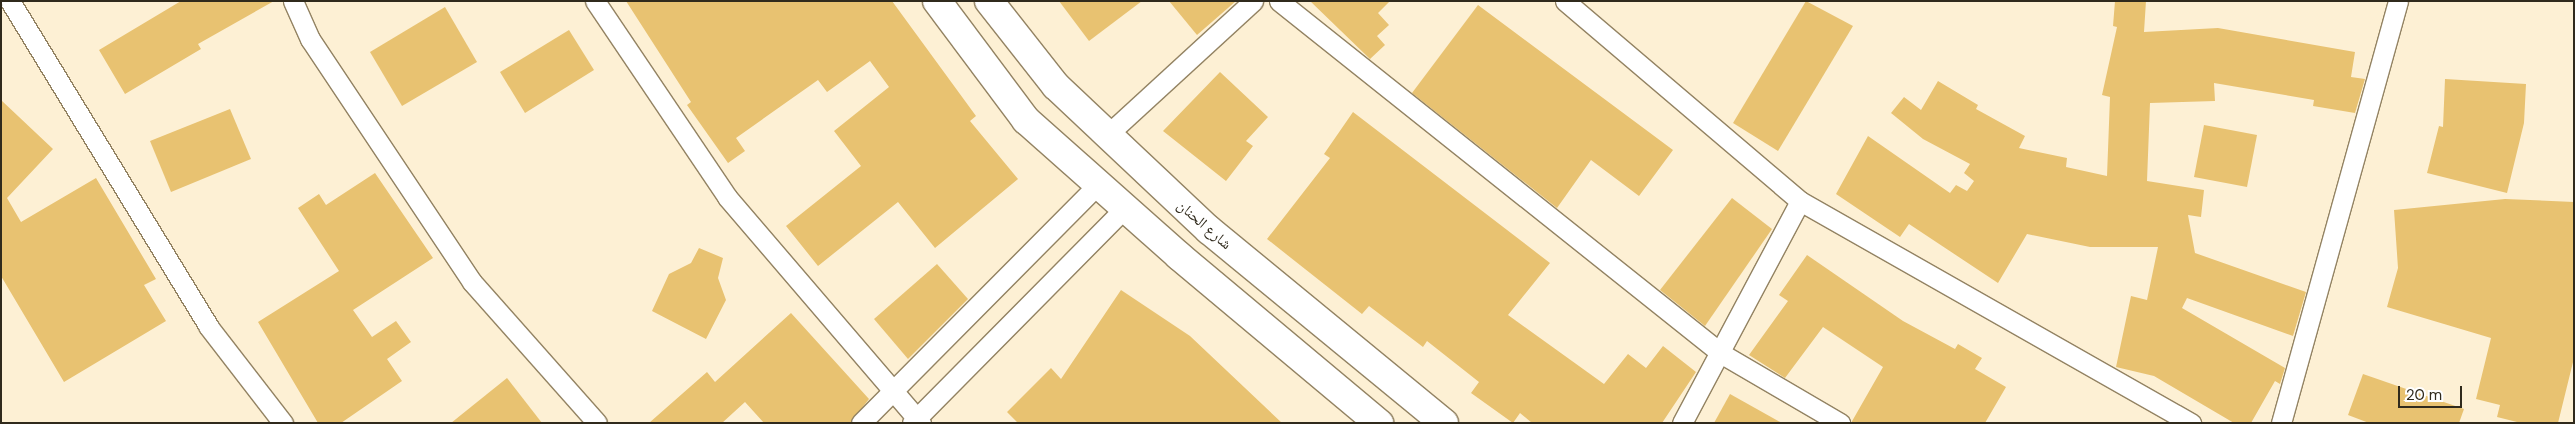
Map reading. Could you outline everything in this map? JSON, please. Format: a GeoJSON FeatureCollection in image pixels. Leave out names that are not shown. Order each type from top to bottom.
{"type":"FeatureCollection","features":[{"type":"Feature","properties":{"kind":"main road"},"geometry":{"type":"LineString","coordinates":[[937,1],[1026,120],[1125,208],[1378,423]]}},
{"type":"Feature","properties":{"kind":"main road","name":"شارع الحنان"},"geometry":{"type":"LineString","coordinates":[[989,1],[1056,86],[1209,230],[1444,423]]}},
{"type":"Feature","properties":{"kind":"street"},"geometry":{"type":"LineString","coordinates":[[10,1],[208,326],[283,423]]}},
{"type":"Feature","properties":{"kind":"street"},"geometry":{"type":"LineString","coordinates":[[292,1],[310,39],[472,282],[597,423]]}},
{"type":"Feature","properties":{"kind":"street"},"geometry":{"type":"LineString","coordinates":[[595,1],[727,197],[894,389],[917,421],[1125,208]]}},
{"type":"Feature","properties":{"kind":"street"},"geometry":{"type":"LineString","coordinates":[[1107,135],[1253,1]]}},
{"type":"Feature","properties":{"kind":"street"},"geometry":{"type":"LineString","coordinates":[[1279,1],[1722,354],[1840,423]]}},
{"type":"Feature","properties":{"kind":"street"},"geometry":{"type":"LineString","coordinates":[[1565,1],[1800,201],[2191,423]]}},
{"type":"Feature","properties":{"kind":"street"},"geometry":{"type":"LineString","coordinates":[[2282,423],[2398,1]]}},
{"type":"Feature","properties":{"kind":"street"},"geometry":{"type":"LineString","coordinates":[[861,423],[1098,184]]}},
{"type":"Feature","properties":{"kind":"street"},"geometry":{"type":"LineString","coordinates":[[1682,423],[1722,354],[1800,201]]}},
{"type":"Feature","properties":{"kind":"building"},"geometry":{"type":"Polygon","coordinates":[[[181,1],[274,1],[198,44],[201,49],[125,94],[99,50],[181,1]]]}},
{"type":"Feature","properties":{"kind":"building"},"geometry":{"type":"Polygon","coordinates":[[[626,1],[892,1],[976,116],[970,121],[1018,179],[935,248],[898,202],[818,266],[786,226],[861,166],[834,131],[889,87],[870,61],[827,92],[818,80],[736,138],[745,151],[728,163],[687,105],[691,102],[626,1]]]}},
{"type":"Feature","properties":{"kind":"building"},"geometry":{"type":"Polygon","coordinates":[[[1059,1],[1142,1],[1089,41],[1059,1]]]}},
{"type":"Feature","properties":{"kind":"building"},"geometry":{"type":"Polygon","coordinates":[[[1169,1],[1236,1],[1197,35],[1169,1]]]}},
{"type":"Feature","properties":{"kind":"building"},"geometry":{"type":"Polygon","coordinates":[[[1310,1],[1390,1],[1378,13],[1389,25],[1377,36],[1385,45],[1370,59],[1310,1]]]}},
{"type":"Feature","properties":{"kind":"building"},"geometry":{"type":"Polygon","coordinates":[[[1806,1],[1853,26],[1778,151],[1733,123],[1806,1]]]}},
{"type":"Feature","properties":{"kind":"building"},"geometry":{"type":"Polygon","coordinates":[[[2115,1],[2146,1],[2144,32],[2218,28],[2355,52],[2351,77],[2365,79],[2355,113],[2313,106],[2314,100],[2214,83],[2215,101],[2150,103],[2147,181],[2204,190],[2201,217],[2188,215],[2195,253],[2306,292],[2293,336],[2187,298],[2182,308],[2285,368],[2280,384],[2275,381],[2251,423],[2234,423],[2154,376],[2116,367],[2131,296],[2147,300],[2158,247],[2090,247],[2027,234],[1998,283],[1909,224],[1900,237],[1836,194],[1868,136],[1950,193],[1956,185],[1967,191],[1974,181],[1964,173],[1970,164],[1923,139],[1891,113],[1904,97],[1921,110],[1938,81],[1978,105],[1976,109],[2025,136],[2019,148],[2067,158],[2066,167],[2107,176],[2110,97],[2102,95],[2117,27],[2113,26],[2115,1]]]}},
{"type":"Feature","properties":{"kind":"building"},"geometry":{"type":"Polygon","coordinates":[[[1478,5],[1673,150],[1639,196],[1591,160],[1557,208],[1412,93],[1478,5]]]}},
{"type":"Feature","properties":{"kind":"building"},"geometry":{"type":"Polygon","coordinates":[[[445,7],[477,62],[402,106],[370,52],[445,7]]]}},
{"type":"Feature","properties":{"kind":"building"},"geometry":{"type":"Polygon","coordinates":[[[569,30],[594,70],[525,113],[500,72],[569,30]]]}},
{"type":"Feature","properties":{"kind":"building"},"geometry":{"type":"Polygon","coordinates":[[[1220,72],[1268,117],[1246,141],[1253,146],[1226,181],[1163,131],[1220,72]]]}},
{"type":"Feature","properties":{"kind":"building"},"geometry":{"type":"Polygon","coordinates":[[[2445,79],[2526,84],[2524,123],[2507,193],[2427,173],[2439,126],[2443,127],[2445,79]]]}},
{"type":"Feature","properties":{"kind":"building"},"geometry":{"type":"Polygon","coordinates":[[[1,100],[53,149],[7,198],[21,222],[96,178],[156,279],[144,285],[166,321],[64,382],[1,276],[1,100]]]}},
{"type":"Feature","properties":{"kind":"building"},"geometry":{"type":"Polygon","coordinates":[[[230,109],[251,159],[171,192],[150,141],[230,109]]]}},
{"type":"Feature","properties":{"kind":"building"},"geometry":{"type":"Polygon","coordinates":[[[1353,112],[1550,263],[1508,315],[1604,384],[1628,354],[1646,368],[1663,346],[1696,372],[1662,423],[1532,423],[1520,413],[1513,423],[1471,393],[1479,382],[1427,341],[1423,347],[1369,306],[1362,314],[1267,239],[1330,158],[1324,154],[1353,112]]]}},
{"type":"Feature","properties":{"kind":"building"},"geometry":{"type":"Polygon","coordinates":[[[2204,125],[2257,135],[2247,187],[2194,177],[2204,125]]]}},
{"type":"Feature","properties":{"kind":"building"},"geometry":{"type":"Polygon","coordinates":[[[375,173],[433,258],[353,310],[372,337],[396,321],[411,342],[387,359],[402,381],[341,423],[318,423],[258,322],[339,271],[298,208],[319,194],[326,205],[375,173]]]}},
{"type":"Feature","properties":{"kind":"building"},"geometry":{"type":"Polygon","coordinates":[[[1732,198],[1772,229],[1705,326],[1660,290],[1732,198]]]}},
{"type":"Feature","properties":{"kind":"building"},"geometry":{"type":"Polygon","coordinates":[[[2505,199],[2574,202],[2574,358],[2558,423],[2521,423],[2497,417],[2500,405],[2476,399],[2491,338],[2387,307],[2398,268],[2394,210],[2505,199]]]}},
{"type":"Feature","properties":{"kind":"building"},"geometry":{"type":"Polygon","coordinates":[[[699,248],[723,258],[718,278],[726,300],[706,339],[652,311],[669,274],[691,263],[699,248]]]}},
{"type":"Feature","properties":{"kind":"building"},"geometry":{"type":"Polygon","coordinates":[[[1807,255],[1903,321],[1955,349],[1958,344],[1982,358],[1975,369],[2006,387],[1985,423],[1851,423],[1883,367],[1823,327],[1785,378],[1749,355],[1788,301],[1779,295],[1807,255]]]}},
{"type":"Feature","properties":{"kind":"building"},"geometry":{"type":"Polygon","coordinates":[[[937,264],[968,299],[908,359],[874,319],[937,264]]]}},
{"type":"Feature","properties":{"kind":"building"},"geometry":{"type":"Polygon","coordinates":[[[1121,290],[1190,336],[1282,423],[1018,423],[1007,412],[1051,368],[1061,379],[1121,290]]]}},
{"type":"Feature","properties":{"kind":"building"},"geometry":{"type":"Polygon","coordinates":[[[791,313],[869,399],[850,423],[764,423],[745,402],[722,423],[649,423],[707,372],[715,382],[791,313]]]}},
{"type":"Feature","properties":{"kind":"building"},"geometry":{"type":"Polygon","coordinates":[[[2363,374],[2464,409],[2459,423],[2369,423],[2348,415],[2363,374]]]}},
{"type":"Feature","properties":{"kind":"building"},"geometry":{"type":"Polygon","coordinates":[[[507,378],[542,423],[451,423],[507,378]]]}},
{"type":"Feature","properties":{"kind":"building"},"geometry":{"type":"Polygon","coordinates":[[[1730,394],[1782,423],[1714,423],[1730,394]]]}}]}
